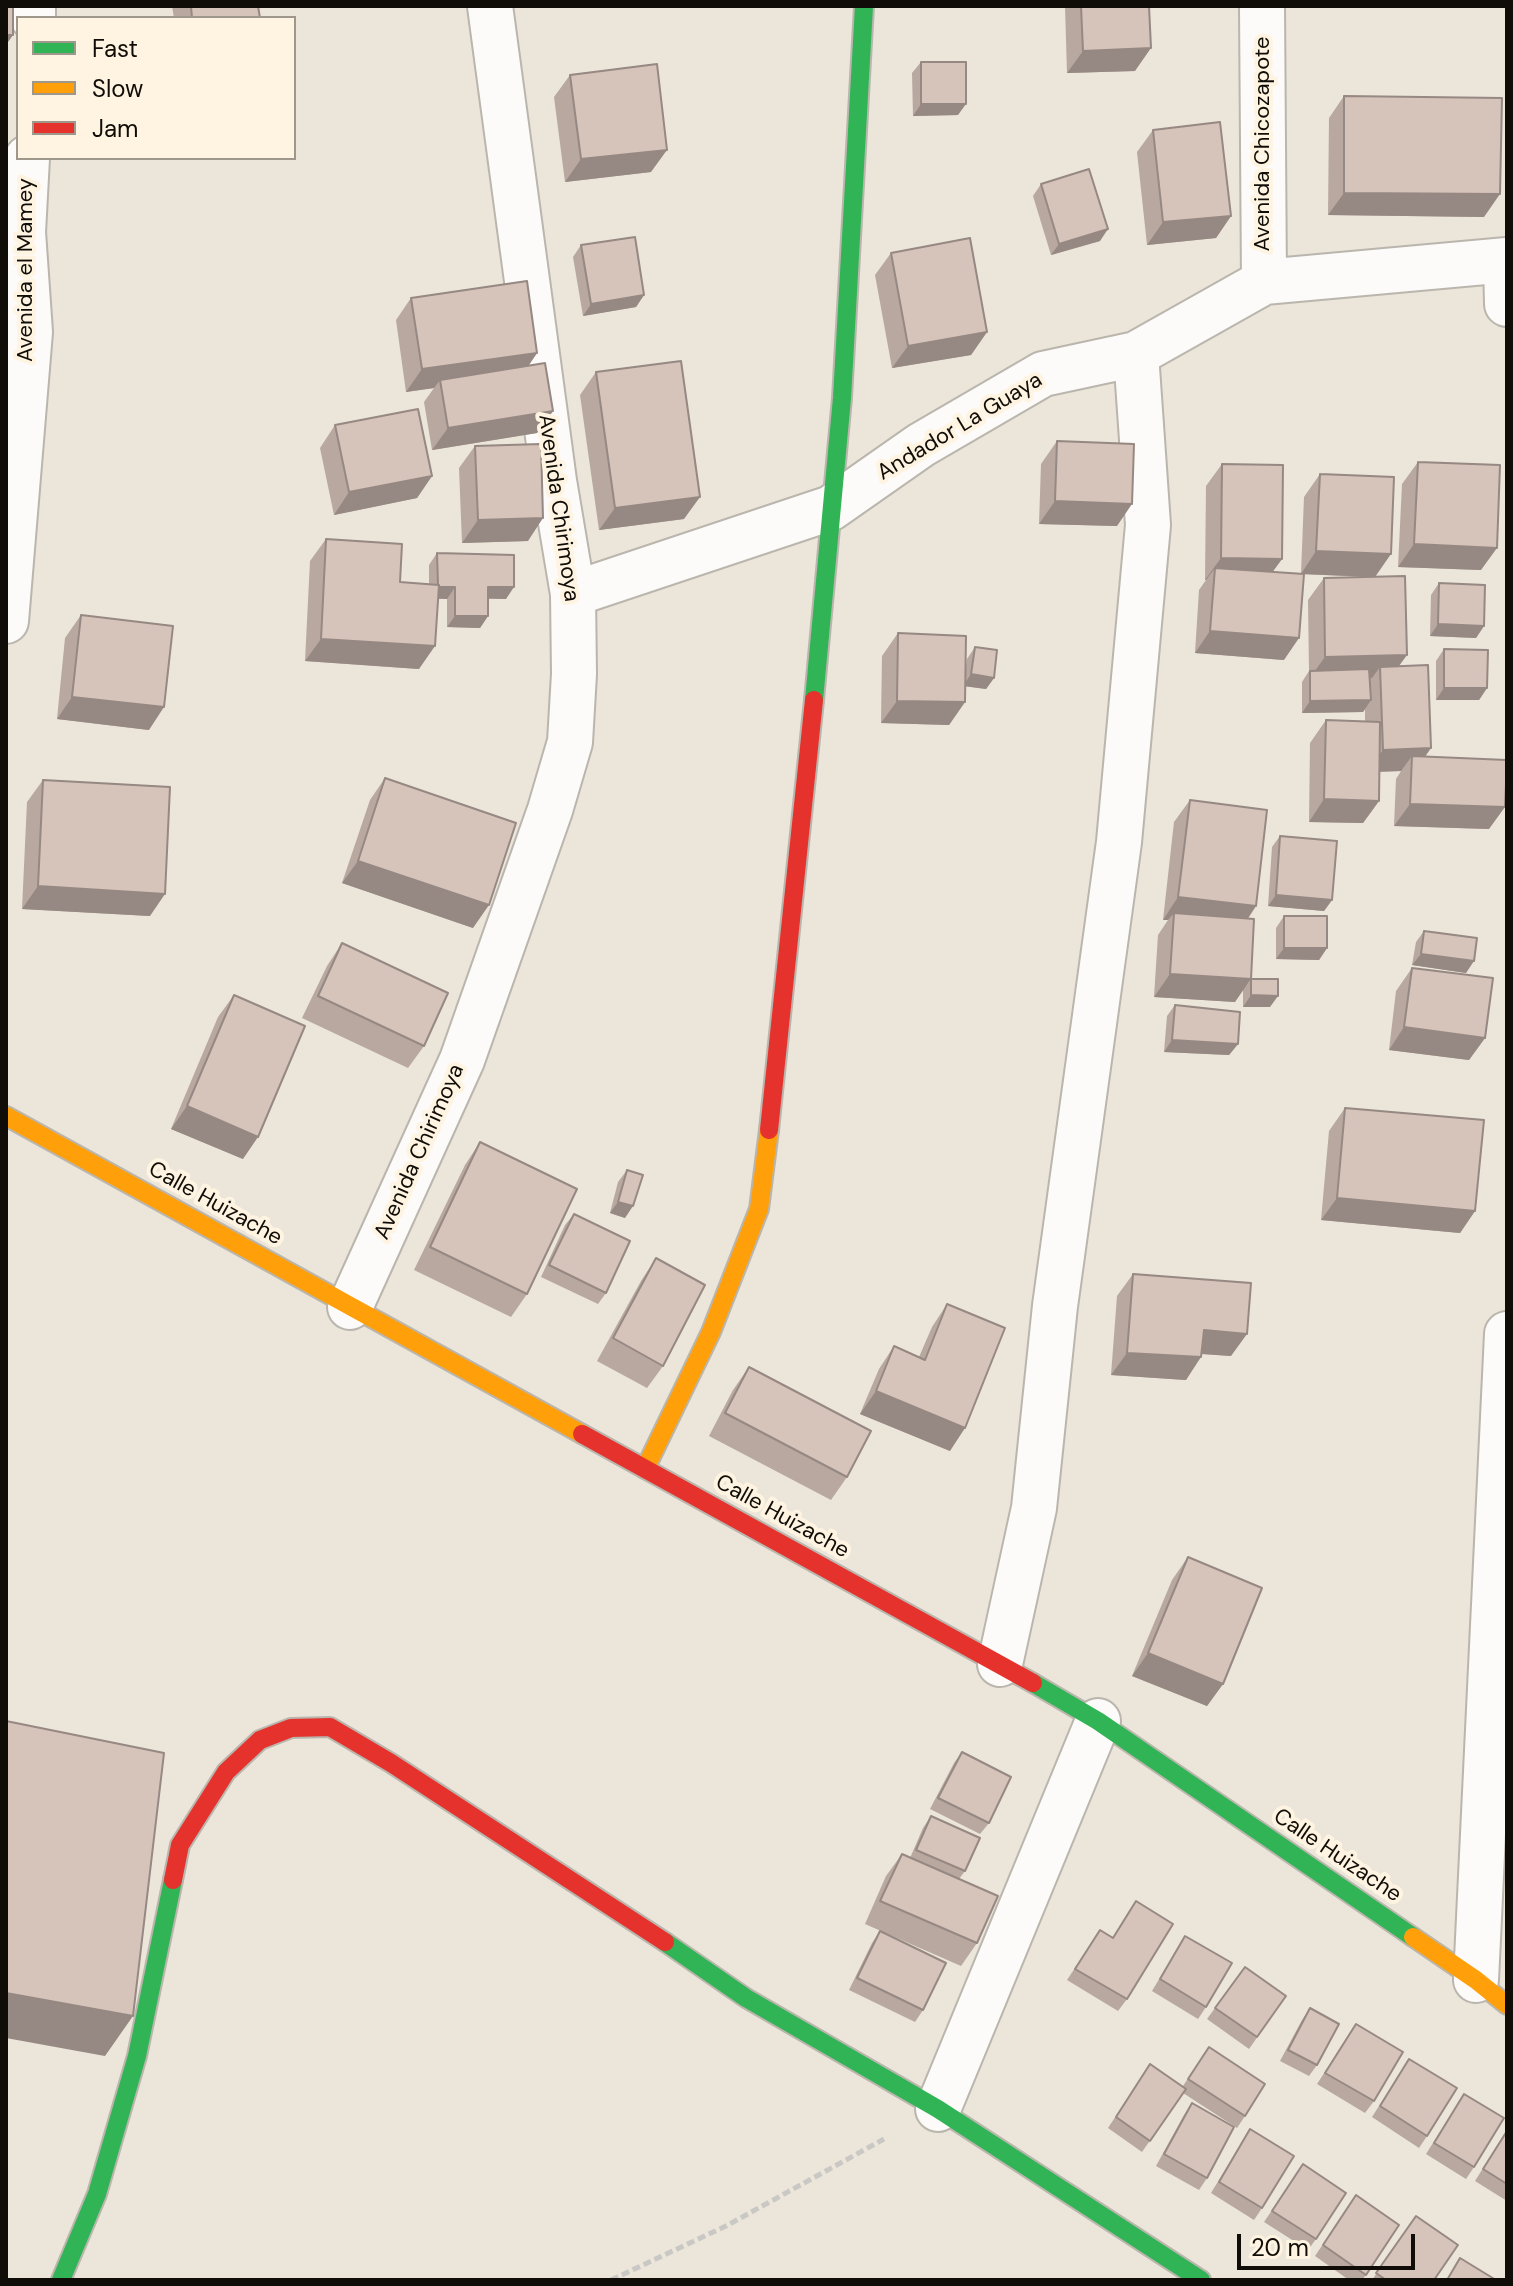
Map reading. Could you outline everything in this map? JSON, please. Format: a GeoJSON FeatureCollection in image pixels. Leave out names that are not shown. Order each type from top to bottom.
{"type":"FeatureCollection","features":[{"type":"Feature","properties":{"kind":"street","name":"Avenida Chirimoya"},"geometry":{"type":"LineString","coordinates":[[350,1307],[462,1060],[550,810],[570,742],[574,674],[573,594],[554,481],[490,6]]}},
{"type":"Feature","properties":{"kind":"street"},"geometry":{"type":"LineString","coordinates":[[645,1469],[711,1332],[759,1209],[781,1028],[842,398],[864,6]]}},
{"type":"Feature","properties":{"kind":"street","name":"Avenida Chicozapote"},"geometry":{"type":"LineString","coordinates":[[1262,6],[1264,282]]}},
{"type":"Feature","properties":{"kind":"street","name":"Avenida el Mamey"},"geometry":{"type":"LineString","coordinates":[[6,621],[30,332],[23,232],[27,160]]}},
{"type":"Feature","properties":{"kind":"street","name":"Andador La Guaya"},"geometry":{"type":"LineString","coordinates":[[573,594],[831,508],[921,445],[1043,374],[1136,354],[1264,282],[1506,260]]}},
{"type":"Feature","properties":{"kind":"street"},"geometry":{"type":"LineString","coordinates":[[1506,260],[1507,304]]}},
{"type":"Feature","properties":{"kind":"street"},"geometry":{"type":"LineString","coordinates":[[1000,1664],[1034,1508],[1055,1306],[1119,842],[1148,525],[1136,354]]}},
{"type":"Feature","properties":{"kind":"street","name":"Calle Huizache"},"geometry":{"type":"LineString","coordinates":[[6,1116],[1098,1721],[1492,1993]]}},
{"type":"Feature","properties":{"kind":"street"},"geometry":{"type":"LineString","coordinates":[[1492,1993],[1507,1334]]}},
{"type":"Feature","properties":{"kind":"street"},"geometry":{"type":"LineString","coordinates":[[938,2109],[1098,1721]]}},
{"type":"Feature","properties":{"kind":"street"},"geometry":{"type":"LineString","coordinates":[[61,2280],[97,2194],[137,2056],[180,1845],[226,1772],[260,1740],[291,1728],[330,1727],[607,1902],[746,1998],[938,2109],[1201,2280]]}},
{"type":"Feature","properties":{"kind":"path"},"geometry":{"type":"LineString","coordinates":[[611,2280],[726,2226],[938,2109]]}},
{"type":"Feature","properties":{"kind":"building"},"geometry":{"type":"Polygon","coordinates":[[[6,6],[13,6],[13,35],[6,35],[6,6]]]}},
{"type":"Feature","properties":{"kind":"building"},"geometry":{"type":"Polygon","coordinates":[[[191,6],[258,6],[260,16],[192,16],[191,6]]]}},
{"type":"Feature","properties":{"kind":"building"},"geometry":{"type":"Polygon","coordinates":[[[1081,6],[1149,6],[1151,48],[1083,51],[1081,6]]]}},
{"type":"Feature","properties":{"kind":"building"},"geometry":{"type":"Polygon","coordinates":[[[921,62],[966,62],[966,104],[921,104],[921,62]]]}},
{"type":"Feature","properties":{"kind":"building"},"geometry":{"type":"Polygon","coordinates":[[[657,64],[667,150],[581,159],[570,75],[657,64]]]}},
{"type":"Feature","properties":{"kind":"building"},"geometry":{"type":"Polygon","coordinates":[[[1344,96],[1502,98],[1500,194],[1344,193],[1344,96]]]}},
{"type":"Feature","properties":{"kind":"building"},"geometry":{"type":"Polygon","coordinates":[[[1220,122],[1231,216],[1163,222],[1153,130],[1220,122]]]}},
{"type":"Feature","properties":{"kind":"building"},"geometry":{"type":"Polygon","coordinates":[[[1089,169],[1108,229],[1059,244],[1041,184],[1089,169]]]}},
{"type":"Feature","properties":{"kind":"building"},"geometry":{"type":"Polygon","coordinates":[[[635,237],[644,295],[591,304],[581,245],[635,237]]]}},
{"type":"Feature","properties":{"kind":"building"},"geometry":{"type":"Polygon","coordinates":[[[970,238],[987,332],[908,346],[891,253],[970,238]]]}},
{"type":"Feature","properties":{"kind":"building"},"geometry":{"type":"Polygon","coordinates":[[[527,281],[537,353],[422,369],[411,298],[527,281]]]}},
{"type":"Feature","properties":{"kind":"building"},"geometry":{"type":"Polygon","coordinates":[[[681,361],[700,497],[615,508],[596,372],[681,361]]]}},
{"type":"Feature","properties":{"kind":"building"},"geometry":{"type":"Polygon","coordinates":[[[545,363],[553,411],[448,428],[440,380],[545,363]]]}},
{"type":"Feature","properties":{"kind":"building"},"geometry":{"type":"Polygon","coordinates":[[[418,409],[432,476],[349,492],[335,425],[418,409]]]}},
{"type":"Feature","properties":{"kind":"building"},"geometry":{"type":"Polygon","coordinates":[[[1057,441],[1134,444],[1132,504],[1055,501],[1057,441]]]}},
{"type":"Feature","properties":{"kind":"building"},"geometry":{"type":"Polygon","coordinates":[[[541,444],[543,518],[478,520],[475,446],[541,444]]]}},
{"type":"Feature","properties":{"kind":"building"},"geometry":{"type":"Polygon","coordinates":[[[1418,462],[1500,465],[1497,548],[1414,544],[1418,462]]]}},
{"type":"Feature","properties":{"kind":"building"},"geometry":{"type":"Polygon","coordinates":[[[1222,464],[1283,465],[1282,559],[1221,558],[1222,464]]]}},
{"type":"Feature","properties":{"kind":"building"},"geometry":{"type":"Polygon","coordinates":[[[1320,474],[1394,477],[1391,554],[1316,551],[1320,474]]]}},
{"type":"Feature","properties":{"kind":"building"},"geometry":{"type":"Polygon","coordinates":[[[326,539],[402,544],[400,582],[439,585],[435,646],[321,639],[326,539]]]}},
{"type":"Feature","properties":{"kind":"building"},"geometry":{"type":"Polygon","coordinates":[[[437,553],[514,555],[514,587],[488,587],[488,616],[455,616],[455,587],[439,587],[437,553]]]}},
{"type":"Feature","properties":{"kind":"building"},"geometry":{"type":"Polygon","coordinates":[[[1215,568],[1304,574],[1299,638],[1210,631],[1215,568]]]}},
{"type":"Feature","properties":{"kind":"building"},"geometry":{"type":"Polygon","coordinates":[[[1405,576],[1407,655],[1325,657],[1324,578],[1405,576]]]}},
{"type":"Feature","properties":{"kind":"building"},"geometry":{"type":"Polygon","coordinates":[[[1439,583],[1485,585],[1484,626],[1438,624],[1439,583]]]}},
{"type":"Feature","properties":{"kind":"building"},"geometry":{"type":"Polygon","coordinates":[[[81,615],[173,626],[164,707],[72,697],[81,615]]]}},
{"type":"Feature","properties":{"kind":"building"},"geometry":{"type":"Polygon","coordinates":[[[898,633],[966,636],[965,702],[897,701],[898,633]]]}},
{"type":"Feature","properties":{"kind":"building"},"geometry":{"type":"Polygon","coordinates":[[[975,647],[997,650],[994,678],[971,674],[975,647]]]}},
{"type":"Feature","properties":{"kind":"building"},"geometry":{"type":"Polygon","coordinates":[[[1444,649],[1488,650],[1487,688],[1444,688],[1444,649]]]}},
{"type":"Feature","properties":{"kind":"building"},"geometry":{"type":"Polygon","coordinates":[[[1428,665],[1431,748],[1383,750],[1380,667],[1428,665]]]}},
{"type":"Feature","properties":{"kind":"building"},"geometry":{"type":"Polygon","coordinates":[[[1369,669],[1371,700],[1310,701],[1310,671],[1369,669]]]}},
{"type":"Feature","properties":{"kind":"building"},"geometry":{"type":"Polygon","coordinates":[[[1326,720],[1380,722],[1379,801],[1324,799],[1326,720]]]}},
{"type":"Feature","properties":{"kind":"building"},"geometry":{"type":"Polygon","coordinates":[[[1412,756],[1507,760],[1505,807],[1410,804],[1412,756]]]}},
{"type":"Feature","properties":{"kind":"building"},"geometry":{"type":"Polygon","coordinates":[[[385,778],[516,823],[489,905],[358,861],[385,778]]]}},
{"type":"Feature","properties":{"kind":"building"},"geometry":{"type":"Polygon","coordinates":[[[43,780],[170,787],[165,894],[38,886],[43,780]]]}},
{"type":"Feature","properties":{"kind":"building"},"geometry":{"type":"Polygon","coordinates":[[[1190,800],[1267,810],[1256,906],[1178,897],[1190,800]]]}},
{"type":"Feature","properties":{"kind":"building"},"geometry":{"type":"Polygon","coordinates":[[[1280,836],[1337,841],[1332,900],[1276,895],[1280,836]]]}},
{"type":"Feature","properties":{"kind":"building"},"geometry":{"type":"Polygon","coordinates":[[[1174,913],[1254,919],[1251,979],[1170,974],[1174,913]]]}},
{"type":"Feature","properties":{"kind":"building"},"geometry":{"type":"Polygon","coordinates":[[[1284,916],[1327,916],[1327,948],[1284,948],[1284,916]]]}},
{"type":"Feature","properties":{"kind":"building"},"geometry":{"type":"Polygon","coordinates":[[[1424,931],[1477,938],[1474,961],[1421,954],[1424,931]]]}},
{"type":"Feature","properties":{"kind":"building"},"geometry":{"type":"Polygon","coordinates":[[[342,943],[448,993],[424,1046],[318,996],[342,943]]]}},
{"type":"Feature","properties":{"kind":"building"},"geometry":{"type":"Polygon","coordinates":[[[1412,968],[1493,978],[1485,1038],[1404,1027],[1412,968]]]}},
{"type":"Feature","properties":{"kind":"building"},"geometry":{"type":"Polygon","coordinates":[[[1251,979],[1278,979],[1278,996],[1251,995],[1251,979]]]}},
{"type":"Feature","properties":{"kind":"building"},"geometry":{"type":"Polygon","coordinates":[[[234,995],[305,1026],[258,1137],[187,1106],[234,995]]]}},
{"type":"Feature","properties":{"kind":"building"},"geometry":{"type":"Polygon","coordinates":[[[1175,1005],[1240,1012],[1238,1044],[1172,1040],[1175,1005]]]}},
{"type":"Feature","properties":{"kind":"building"},"geometry":{"type":"Polygon","coordinates":[[[1345,1108],[1484,1120],[1475,1211],[1337,1198],[1345,1108]]]}},
{"type":"Feature","properties":{"kind":"building"},"geometry":{"type":"Polygon","coordinates":[[[480,1142],[577,1189],[527,1294],[430,1247],[480,1142]]]}},
{"type":"Feature","properties":{"kind":"building"},"geometry":{"type":"Polygon","coordinates":[[[627,1170],[643,1175],[633,1206],[618,1202],[627,1170]]]}},
{"type":"Feature","properties":{"kind":"building"},"geometry":{"type":"Polygon","coordinates":[[[574,1214],[630,1241],[606,1293],[549,1265],[574,1214]]]}},
{"type":"Feature","properties":{"kind":"building"},"geometry":{"type":"Polygon","coordinates":[[[656,1258],[705,1285],[663,1366],[613,1338],[656,1258]]]}},
{"type":"Feature","properties":{"kind":"building"},"geometry":{"type":"Polygon","coordinates":[[[1133,1274],[1251,1283],[1247,1334],[1204,1330],[1201,1357],[1127,1353],[1133,1274]]]}},
{"type":"Feature","properties":{"kind":"building"},"geometry":{"type":"Polygon","coordinates":[[[947,1304],[1005,1328],[965,1428],[876,1391],[894,1346],[925,1360],[947,1304]]]}},
{"type":"Feature","properties":{"kind":"building"},"geometry":{"type":"Polygon","coordinates":[[[749,1367],[871,1431],[847,1477],[725,1413],[749,1367]]]}},
{"type":"Feature","properties":{"kind":"building"},"geometry":{"type":"Polygon","coordinates":[[[1188,1557],[1262,1588],[1223,1684],[1148,1653],[1188,1557]]]}},
{"type":"Feature","properties":{"kind":"building"},"geometry":{"type":"Polygon","coordinates":[[[6,1721],[164,1753],[133,2016],[6,1993],[6,1721]]]}},
{"type":"Feature","properties":{"kind":"building"},"geometry":{"type":"Polygon","coordinates":[[[962,1752],[1011,1777],[989,1823],[938,1798],[962,1752]]]}},
{"type":"Feature","properties":{"kind":"building"},"geometry":{"type":"Polygon","coordinates":[[[931,1816],[980,1838],[965,1871],[916,1850],[931,1816]]]}},
{"type":"Feature","properties":{"kind":"building"},"geometry":{"type":"Polygon","coordinates":[[[902,1854],[998,1896],[977,1943],[880,1901],[902,1854]]]}},
{"type":"Feature","properties":{"kind":"building"},"geometry":{"type":"Polygon","coordinates":[[[1136,1901],[1173,1924],[1127,1999],[1075,1969],[1100,1930],[1113,1938],[1136,1901]]]}},
{"type":"Feature","properties":{"kind":"building"},"geometry":{"type":"Polygon","coordinates":[[[880,1931],[946,1963],[923,2010],[857,1978],[880,1931]]]}},
{"type":"Feature","properties":{"kind":"building"},"geometry":{"type":"Polygon","coordinates":[[[1185,1936],[1232,1963],[1206,2007],[1160,1979],[1185,1936]]]}},
{"type":"Feature","properties":{"kind":"building"},"geometry":{"type":"Polygon","coordinates":[[[1245,1967],[1286,1996],[1257,2037],[1215,2008],[1245,1967]]]}},
{"type":"Feature","properties":{"kind":"building"},"geometry":{"type":"Polygon","coordinates":[[[1310,2008],[1339,2024],[1317,2065],[1288,2050],[1310,2008]]]}},
{"type":"Feature","properties":{"kind":"building"},"geometry":{"type":"Polygon","coordinates":[[[1356,2024],[1403,2052],[1374,2101],[1325,2073],[1356,2024]]]}},
{"type":"Feature","properties":{"kind":"building"},"geometry":{"type":"Polygon","coordinates":[[[1209,2047],[1265,2084],[1245,2116],[1188,2079],[1209,2047]]]}},
{"type":"Feature","properties":{"kind":"building"},"geometry":{"type":"Polygon","coordinates":[[[1409,2059],[1457,2088],[1427,2136],[1380,2106],[1409,2059]]]}},
{"type":"Feature","properties":{"kind":"building"},"geometry":{"type":"Polygon","coordinates":[[[1150,2064],[1186,2089],[1150,2141],[1116,2117],[1150,2064]]]}},
{"type":"Feature","properties":{"kind":"building"},"geometry":{"type":"Polygon","coordinates":[[[1464,2094],[1504,2118],[1474,2167],[1434,2143],[1464,2094]]]}},
{"type":"Feature","properties":{"kind":"building"},"geometry":{"type":"Polygon","coordinates":[[[1192,2103],[1234,2127],[1207,2178],[1164,2154],[1192,2103]]]}},
{"type":"Feature","properties":{"kind":"building"},"geometry":{"type":"Polygon","coordinates":[[[1250,2129],[1294,2156],[1262,2208],[1219,2182],[1250,2129]]]}},
{"type":"Feature","properties":{"kind":"building"},"geometry":{"type":"Polygon","coordinates":[[[1507,2131],[1507,2184],[1483,2169],[1507,2131]]]}},
{"type":"Feature","properties":{"kind":"building"},"geometry":{"type":"Polygon","coordinates":[[[1303,2164],[1346,2193],[1316,2239],[1272,2211],[1303,2164]]]}},
{"type":"Feature","properties":{"kind":"building"},"geometry":{"type":"Polygon","coordinates":[[[1356,2195],[1399,2225],[1366,2275],[1323,2245],[1356,2195]]]}},
{"type":"Feature","properties":{"kind":"building"},"geometry":{"type":"Polygon","coordinates":[[[1416,2216],[1458,2245],[1434,2280],[1386,2280],[1376,2273],[1416,2216]]]}},
{"type":"Feature","properties":{"kind":"building"},"geometry":{"type":"Polygon","coordinates":[[[1460,2258],[1496,2280],[1447,2280],[1460,2258]]]}},
{"type":"Feature","properties":{"kind":"traffic: fast"},"geometry":{"type":"LineString","coordinates":[[814,700],[842,398],[864,6]]}},
{"type":"Feature","properties":{"kind":"traffic: fast"},"geometry":{"type":"LineString","coordinates":[[1033,1683],[1098,1721],[1413,1937]]}},
{"type":"Feature","properties":{"kind":"traffic: fast"},"geometry":{"type":"LineString","coordinates":[[61,2280],[97,2194],[137,2056],[173,1880]]}},
{"type":"Feature","properties":{"kind":"traffic: fast"},"geometry":{"type":"LineString","coordinates":[[665,1942],[746,1998],[938,2109],[1201,2280]]}},
{"type":"Feature","properties":{"kind":"traffic: slow"},"geometry":{"type":"LineString","coordinates":[[6,1116],[582,1434]]}},
{"type":"Feature","properties":{"kind":"traffic: slow"},"geometry":{"type":"LineString","coordinates":[[645,1469],[711,1332],[759,1209],[769,1130]]}},
{"type":"Feature","properties":{"kind":"traffic: slow"},"geometry":{"type":"LineString","coordinates":[[1413,1937],[1507,2005]]}},
{"type":"Feature","properties":{"kind":"traffic: jam"},"geometry":{"type":"LineString","coordinates":[[769,1130],[814,700]]}},
{"type":"Feature","properties":{"kind":"traffic: jam"},"geometry":{"type":"LineString","coordinates":[[582,1434],[1033,1683]]}},
{"type":"Feature","properties":{"kind":"traffic: jam"},"geometry":{"type":"LineString","coordinates":[[173,1880],[180,1845],[226,1772],[260,1740],[291,1728],[330,1727],[391,1763],[665,1942]]}}]}
